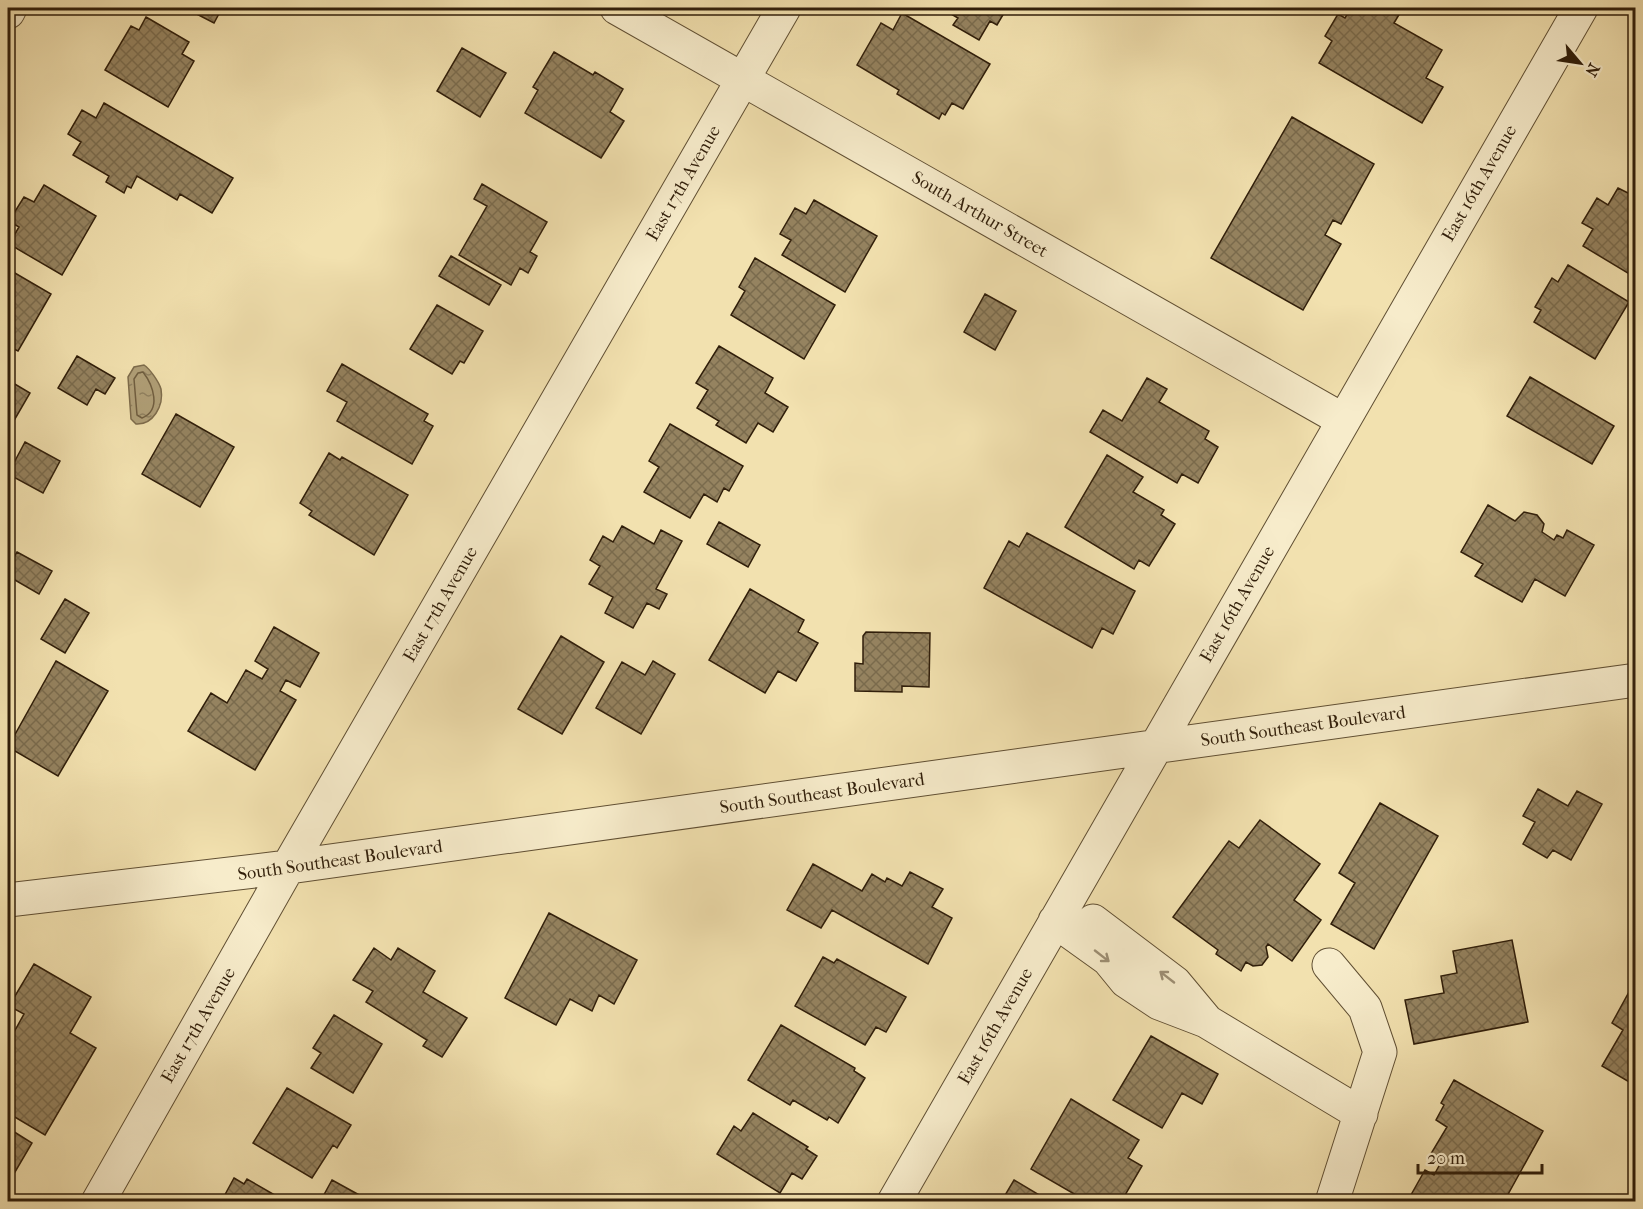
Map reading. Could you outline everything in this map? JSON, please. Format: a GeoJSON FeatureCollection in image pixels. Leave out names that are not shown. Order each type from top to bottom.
{"type":"FeatureCollection","features":[{"type":"Feature","properties":{"kind":"street"},"geometry":{"type":"LineString","coordinates":[[8,12],[10,8]]}},
{"type":"Feature","properties":{"kind":"street","name":"South Arthur Street"},"geometry":{"type":"LineString","coordinates":[[617,8],[1342,420]]}},
{"type":"Feature","properties":{"kind":"street","name":"East 17th Avenue"},"geometry":{"type":"LineString","coordinates":[[98,1202],[288,867],[784,8]]}},
{"type":"Feature","properties":{"kind":"street","name":"East 16th Avenue"},"geometry":{"type":"LineString","coordinates":[[894,1202],[1581,8]]}},
{"type":"Feature","properties":{"kind":"street","name":"South Southeast Boulevard"},"geometry":{"type":"LineString","coordinates":[[8,900],[288,867],[1635,680]]}},
{"type":"Feature","properties":{"kind":"street"},"geometry":{"type":"LineString","coordinates":[[1061,911],[1175,983],[1206,1021],[1361,1114]]}},
{"type":"Feature","properties":{"kind":"street"},"geometry":{"type":"LineString","coordinates":[[1329,965],[1365,1008],[1380,1052],[1332,1202]]}},
{"type":"Feature","properties":{"kind":"water"},"geometry":{"type":"Polygon","coordinates":[[[144,365],[160,386],[161,402],[152,418],[136,424],[131,419],[128,377],[134,367],[144,365]]]}},
{"type":"Feature","properties":{"kind":"building"},"geometry":{"type":"Polygon","coordinates":[[[185,8],[222,8],[214,23],[185,8]]]}},
{"type":"Feature","properties":{"kind":"building"},"geometry":{"type":"Polygon","coordinates":[[[941,8],[1007,8],[997,25],[990,21],[979,40],[953,25],[958,18],[941,8]]]}},
{"type":"Feature","properties":{"kind":"building"},"geometry":{"type":"Polygon","coordinates":[[[1351,8],[1390,8],[1400,13],[1394,23],[1442,50],[1426,78],[1443,87],[1422,123],[1319,63],[1332,41],[1325,36],[1338,14],[1345,18],[1351,8]]]}},
{"type":"Feature","properties":{"kind":"building"},"geometry":{"type":"Polygon","coordinates":[[[902,13],[990,64],[963,109],[952,103],[945,115],[942,113],[939,119],[897,94],[899,90],[857,65],[881,23],[893,30],[902,13]]]}},
{"type":"Feature","properties":{"kind":"building"},"geometry":{"type":"Polygon","coordinates":[[[146,17],[189,42],[182,54],[194,61],[168,107],[105,70],[131,26],[139,30],[146,17]]]}},
{"type":"Feature","properties":{"kind":"building"},"geometry":{"type":"Polygon","coordinates":[[[462,48],[506,73],[480,117],[437,91],[462,48]]]}},
{"type":"Feature","properties":{"kind":"building"},"geometry":{"type":"Polygon","coordinates":[[[554,52],[593,75],[595,72],[623,89],[610,112],[624,121],[601,158],[525,113],[538,90],[533,87],[554,52]]]}},
{"type":"Feature","properties":{"kind":"building"},"geometry":{"type":"Polygon","coordinates":[[[104,103],[233,178],[212,213],[180,194],[177,200],[137,176],[131,188],[127,186],[124,193],[106,182],[109,176],[73,155],[81,142],[68,134],[82,110],[96,118],[104,103]]]}},
{"type":"Feature","properties":{"kind":"building"},"geometry":{"type":"Polygon","coordinates":[[[1292,117],[1374,164],[1341,224],[1333,220],[1325,235],[1341,244],[1303,310],[1211,258],[1292,117]]]}},
{"type":"Feature","properties":{"kind":"building"},"geometry":{"type":"Polygon","coordinates":[[[482,184],[547,222],[530,252],[537,256],[528,273],[520,268],[511,285],[459,255],[487,206],[474,199],[482,184]]]}},
{"type":"Feature","properties":{"kind":"building"},"geometry":{"type":"Polygon","coordinates":[[[44,185],[96,216],[62,275],[9,244],[19,227],[9,221],[24,197],[34,202],[44,185]]]}},
{"type":"Feature","properties":{"kind":"building"},"geometry":{"type":"Polygon","coordinates":[[[1618,188],[1636,197],[1636,278],[1583,246],[1593,229],[1582,223],[1597,198],[1608,205],[1618,188]]]}},
{"type":"Feature","properties":{"kind":"building"},"geometry":{"type":"Polygon","coordinates":[[[814,200],[877,236],[845,292],[782,255],[791,240],[780,234],[795,208],[806,214],[814,200]]]}},
{"type":"Feature","properties":{"kind":"building"},"geometry":{"type":"Polygon","coordinates":[[[451,256],[501,285],[489,305],[439,276],[451,256]]]}},
{"type":"Feature","properties":{"kind":"building"},"geometry":{"type":"Polygon","coordinates":[[[755,258],[835,305],[804,359],[731,315],[745,291],[739,287],[755,258]]]}},
{"type":"Feature","properties":{"kind":"building"},"geometry":{"type":"Polygon","coordinates":[[[1568,265],[1629,302],[1595,359],[1534,322],[1541,310],[1535,307],[1552,278],[1558,282],[1568,265]]]}},
{"type":"Feature","properties":{"kind":"building"},"geometry":{"type":"Polygon","coordinates":[[[8,269],[51,294],[18,351],[8,346],[8,269]]]}},
{"type":"Feature","properties":{"kind":"building"},"geometry":{"type":"Polygon","coordinates":[[[985,294],[1016,311],[995,350],[964,332],[985,294]]]}},
{"type":"Feature","properties":{"kind":"building"},"geometry":{"type":"Polygon","coordinates":[[[437,305],[483,331],[464,363],[460,361],[452,374],[410,349],[437,305]]]}},
{"type":"Feature","properties":{"kind":"building"},"geometry":{"type":"Polygon","coordinates":[[[719,346],[773,378],[765,393],[788,407],[773,432],[758,423],[746,443],[716,425],[719,421],[697,408],[708,390],[696,383],[719,346]]]}},
{"type":"Feature","properties":{"kind":"building"},"geometry":{"type":"Polygon","coordinates":[[[77,356],[115,378],[105,394],[96,389],[87,405],[58,388],[77,356]]]}},
{"type":"Feature","properties":{"kind":"building"},"geometry":{"type":"Polygon","coordinates":[[[342,364],[428,414],[424,421],[433,426],[412,464],[337,421],[347,402],[327,391],[342,364]]]}},
{"type":"Feature","properties":{"kind":"building"},"geometry":{"type":"Polygon","coordinates":[[[1530,377],[1614,426],[1592,464],[1507,416],[1530,377]]]}},
{"type":"Feature","properties":{"kind":"building"},"geometry":{"type":"Polygon","coordinates":[[[1147,378],[1167,389],[1159,402],[1209,431],[1205,439],[1218,447],[1198,483],[1182,474],[1177,483],[1090,432],[1103,410],[1122,421],[1147,378]]]}},
{"type":"Feature","properties":{"kind":"building"},"geometry":{"type":"Polygon","coordinates":[[[8,380],[30,393],[8,431],[8,380]]]}},
{"type":"Feature","properties":{"kind":"building"},"geometry":{"type":"Polygon","coordinates":[[[176,414],[234,447],[200,507],[142,474],[176,414]]]}},
{"type":"Feature","properties":{"kind":"building"},"geometry":{"type":"Polygon","coordinates":[[[670,424],[743,466],[729,491],[724,488],[717,502],[704,494],[690,518],[644,492],[659,467],[649,461],[670,424]]]}},
{"type":"Feature","properties":{"kind":"building"},"geometry":{"type":"Polygon","coordinates":[[[25,442],[60,461],[43,493],[8,474],[25,442]]]}},
{"type":"Feature","properties":{"kind":"building"},"geometry":{"type":"Polygon","coordinates":[[[329,453],[340,460],[342,457],[408,495],[374,555],[309,515],[312,511],[300,503],[329,453]]]}},
{"type":"Feature","properties":{"kind":"building"},"geometry":{"type":"Polygon","coordinates":[[[1107,455],[1143,477],[1133,492],[1164,510],[1161,515],[1175,524],[1149,566],[1139,560],[1134,569],[1065,527],[1107,455]]]}},
{"type":"Feature","properties":{"kind":"building"},"geometry":{"type":"Polygon","coordinates":[[[1488,505],[1515,521],[1524,512],[1537,515],[1544,524],[1542,532],[1554,540],[1557,535],[1563,538],[1567,530],[1594,545],[1565,596],[1535,579],[1522,602],[1475,576],[1483,564],[1461,552],[1488,505]]]}},
{"type":"Feature","properties":{"kind":"building"},"geometry":{"type":"Polygon","coordinates":[[[719,522],[760,545],[748,567],[707,544],[719,522]]]}},
{"type":"Feature","properties":{"kind":"building"},"geometry":{"type":"Polygon","coordinates":[[[622,526],[654,544],[661,530],[682,541],[656,589],[667,594],[659,609],[647,603],[633,628],[605,613],[613,597],[589,584],[600,566],[590,560],[603,536],[613,542],[622,526]]]}},
{"type":"Feature","properties":{"kind":"building"},"geometry":{"type":"Polygon","coordinates":[[[1027,533],[1135,591],[1113,634],[1102,628],[1092,648],[984,588],[1009,541],[1019,547],[1027,533]]]}},
{"type":"Feature","properties":{"kind":"building"},"geometry":{"type":"Polygon","coordinates":[[[17,552],[52,571],[39,594],[8,576],[8,568],[17,552]]]}},
{"type":"Feature","properties":{"kind":"building"},"geometry":{"type":"Polygon","coordinates":[[[750,589],[804,620],[798,632],[818,643],[796,681],[778,671],[765,693],[709,660],[750,589]]]}},
{"type":"Feature","properties":{"kind":"building"},"geometry":{"type":"Polygon","coordinates":[[[65,599],[89,613],[65,653],[41,639],[65,599]]]}},
{"type":"Feature","properties":{"kind":"building"},"geometry":{"type":"Polygon","coordinates":[[[274,627],[319,653],[300,687],[286,680],[280,691],[296,700],[255,770],[188,731],[211,693],[227,703],[246,670],[262,679],[268,669],[255,661],[274,627]]]}},
{"type":"Feature","properties":{"kind":"building"},"geometry":{"type":"Polygon","coordinates":[[[866,632],[930,633],[929,687],[902,686],[902,692],[855,691],[855,663],[863,664],[863,636],[866,632]]]}},
{"type":"Feature","properties":{"kind":"building"},"geometry":{"type":"Polygon","coordinates":[[[561,636],[604,662],[562,734],[518,709],[561,636]]]}},
{"type":"Feature","properties":{"kind":"building"},"geometry":{"type":"Polygon","coordinates":[[[56,661],[108,691],[58,776],[8,747],[56,661]]]}},
{"type":"Feature","properties":{"kind":"building"},"geometry":{"type":"Polygon","coordinates":[[[653,661],[675,674],[641,734],[596,708],[622,662],[645,675],[653,661]]]}},
{"type":"Feature","properties":{"kind":"building"},"geometry":{"type":"Polygon","coordinates":[[[1538,789],[1568,806],[1577,791],[1602,804],[1571,860],[1553,850],[1547,858],[1523,844],[1535,822],[1523,816],[1538,789]]]}},
{"type":"Feature","properties":{"kind":"building"},"geometry":{"type":"Polygon","coordinates":[[[1380,803],[1438,836],[1374,949],[1331,924],[1355,883],[1339,873],[1380,803]]]}},
{"type":"Feature","properties":{"kind":"building"},"geometry":{"type":"Polygon","coordinates":[[[1260,820],[1320,864],[1294,900],[1321,920],[1292,961],[1268,944],[1266,947],[1268,957],[1262,965],[1253,966],[1246,962],[1241,971],[1216,954],[1218,950],[1173,917],[1229,841],[1239,848],[1260,820]]]}},
{"type":"Feature","properties":{"kind":"building"},"geometry":{"type":"Polygon","coordinates":[[[813,864],[862,891],[872,874],[885,882],[887,878],[902,886],[910,872],[943,889],[932,907],[952,918],[928,964],[832,910],[821,928],[787,910],[813,864]]]}},
{"type":"Feature","properties":{"kind":"building"},"geometry":{"type":"Polygon","coordinates":[[[549,913],[637,960],[614,1004],[599,995],[592,1011],[570,999],[556,1025],[505,998],[549,913]]]}},
{"type":"Feature","properties":{"kind":"building"},"geometry":{"type":"Polygon","coordinates":[[[1512,940],[1528,1022],[1414,1044],[1405,1000],[1444,993],[1441,976],[1457,973],[1453,951],[1512,940]]]}},
{"type":"Feature","properties":{"kind":"building"},"geometry":{"type":"Polygon","coordinates":[[[374,948],[391,960],[398,948],[435,971],[423,992],[467,1018],[442,1057],[423,1046],[427,1040],[366,1002],[373,991],[353,980],[374,948]]]}},
{"type":"Feature","properties":{"kind":"building"},"geometry":{"type":"Polygon","coordinates":[[[823,957],[834,963],[837,959],[906,997],[886,1032],[876,1027],[865,1045],[795,1006],[823,957]]]}},
{"type":"Feature","properties":{"kind":"building"},"geometry":{"type":"Polygon","coordinates":[[[34,964],[91,997],[70,1033],[96,1048],[45,1135],[8,1113],[8,1057],[14,1046],[8,1043],[24,1014],[9,1006],[34,964]]]}},
{"type":"Feature","properties":{"kind":"building"},"geometry":{"type":"Polygon","coordinates":[[[1629,992],[1636,995],[1636,1077],[1631,1083],[1602,1066],[1623,1030],[1612,1023],[1629,992]]]}},
{"type":"Feature","properties":{"kind":"building"},"geometry":{"type":"Polygon","coordinates":[[[334,1015],[382,1044],[353,1093],[311,1068],[321,1053],[313,1048],[334,1015]]]}},
{"type":"Feature","properties":{"kind":"building"},"geometry":{"type":"Polygon","coordinates":[[[781,1025],[855,1068],[854,1071],[865,1078],[838,1123],[829,1117],[827,1120],[793,1100],[790,1105],[748,1080],[781,1025]]]}},
{"type":"Feature","properties":{"kind":"building"},"geometry":{"type":"Polygon","coordinates":[[[1151,1036],[1218,1074],[1202,1104],[1182,1093],[1162,1128],[1113,1100],[1151,1036]]]}},
{"type":"Feature","properties":{"kind":"building"},"geometry":{"type":"Polygon","coordinates":[[[1454,1080],[1543,1131],[1506,1198],[1508,1202],[1407,1202],[1425,1170],[1434,1175],[1440,1164],[1429,1157],[1447,1127],[1436,1120],[1444,1105],[1441,1103],[1454,1080]]]}},
{"type":"Feature","properties":{"kind":"building"},"geometry":{"type":"Polygon","coordinates":[[[287,1088],[351,1125],[337,1148],[333,1145],[312,1178],[253,1143],[287,1088]]]}},
{"type":"Feature","properties":{"kind":"building"},"geometry":{"type":"Polygon","coordinates":[[[1071,1099],[1139,1140],[1128,1158],[1142,1166],[1121,1202],[1088,1202],[1031,1169],[1071,1099]]]}},
{"type":"Feature","properties":{"kind":"building"},"geometry":{"type":"Polygon","coordinates":[[[753,1113],[808,1147],[806,1149],[817,1156],[802,1179],[792,1173],[780,1193],[717,1154],[734,1126],[741,1131],[753,1113]]]}},
{"type":"Feature","properties":{"kind":"building"},"geometry":{"type":"Polygon","coordinates":[[[8,1128],[32,1143],[8,1184],[8,1128]]]}},
{"type":"Feature","properties":{"kind":"building"},"geometry":{"type":"Polygon","coordinates":[[[234,1178],[244,1184],[247,1179],[287,1202],[221,1202],[234,1178]]]}},
{"type":"Feature","properties":{"kind":"building"},"geometry":{"type":"Polygon","coordinates":[[[332,1180],[372,1202],[320,1202],[332,1180]]]}},
{"type":"Feature","properties":{"kind":"building"},"geometry":{"type":"Polygon","coordinates":[[[1014,1180],[1051,1202],[1001,1202],[1014,1180]]]}}]}
